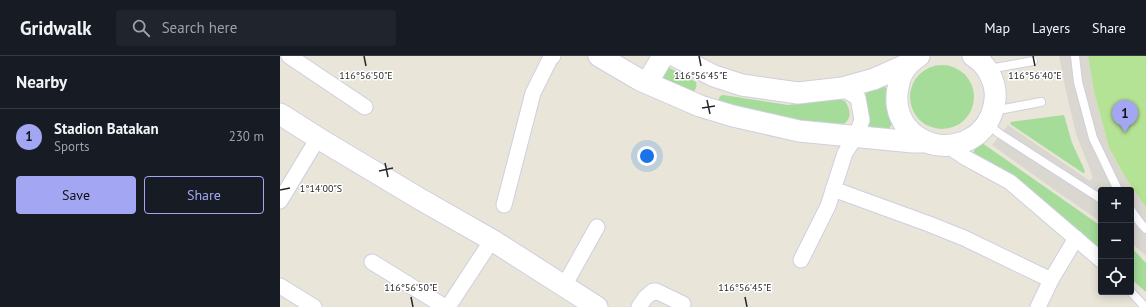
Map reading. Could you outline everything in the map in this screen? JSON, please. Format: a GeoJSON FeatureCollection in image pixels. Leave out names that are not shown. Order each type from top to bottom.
{"type":"FeatureCollection","features":[{"type":"Feature","properties":{"kind":"street"},"geometry":{"type":"LineString","coordinates":[[289,56],[365,107]]}},
{"type":"Feature","properties":{"kind":"street"},"geometry":{"type":"LineString","coordinates":[[504,205],[533,93],[550,59],[553,56]]}},
{"type":"Feature","properties":{"kind":"street"},"geometry":{"type":"LineString","coordinates":[[599,56],[640,80],[700,106],[733,116],[799,131],[925,142]]}},
{"type":"Feature","properties":{"kind":"street"},"geometry":{"type":"LineString","coordinates":[[647,83],[663,56]]}},
{"type":"Feature","properties":{"kind":"street"},"geometry":{"type":"LineString","coordinates":[[675,56],[714,76],[742,85],[798,93],[842,88],[874,79],[914,60]]}},
{"type":"Feature","properties":{"kind":"street"},"geometry":{"type":"LineString","coordinates":[[914,60],[900,78],[896,97],[899,115],[909,131],[925,142],[936,146],[948,146],[963,143],[976,136],[990,118],[996,97],[993,83],[979,60]]}},
{"type":"Feature","properties":{"kind":"street"},"geometry":{"type":"LineString","coordinates":[[700,106],[714,76]]}},
{"type":"Feature","properties":{"kind":"street"},"geometry":{"type":"LineString","coordinates":[[801,260],[828,206],[845,153],[856,136],[862,120],[858,98],[842,88]]}},
{"type":"Feature","properties":{"kind":"street"},"geometry":{"type":"LineString","coordinates":[[280,114],[426,203],[492,240],[598,307]]}},
{"type":"Feature","properties":{"kind":"street"},"geometry":{"type":"LineString","coordinates":[[280,202],[318,138]]}},
{"type":"Feature","properties":{"kind":"street"},"geometry":{"type":"LineString","coordinates":[[948,146],[966,158],[1010,182],[1100,259]]}},
{"type":"Feature","properties":{"kind":"street"},"geometry":{"type":"LineString","coordinates":[[833,189],[964,238],[1051,280]]}},
{"type":"Feature","properties":{"kind":"street"},"geometry":{"type":"LineString","coordinates":[[564,286],[597,227]]}},
{"type":"Feature","properties":{"kind":"street"},"geometry":{"type":"LineString","coordinates":[[1038,307],[1051,280],[1076,238]]}},
{"type":"Feature","properties":{"kind":"street"},"geometry":{"type":"LineString","coordinates":[[372,262],[446,307],[492,240]]}},
{"type":"Feature","properties":{"kind":"street"},"geometry":{"type":"LineString","coordinates":[[280,286],[314,307]]}},
{"type":"Feature","properties":{"kind":"street"},"geometry":{"type":"LineString","coordinates":[[639,307],[645,298],[653,291],[683,304]]}},
{"type":"Feature","properties":{"kind":"lane"},"geometry":{"type":"LineString","coordinates":[[1075,56],[1078,82],[1093,138],[1117,187]]}},
{"type":"Feature","properties":{"kind":"lane"},"geometry":{"type":"LineString","coordinates":[[979,60],[1033,61]]}},
{"type":"Feature","properties":{"kind":"lane"},"geometry":{"type":"LineString","coordinates":[[1041,102],[990,118],[1000,134],[1098,197]]}},
{"type":"Feature","properties":{"kind":"lane"},"geometry":{"type":"LineString","coordinates":[[1134,214],[1143,227]]}},
{"type":"Feature","properties":{"kind":"lane"},"geometry":{"type":"LineString","coordinates":[[1134,220],[1143,227]]}},
{"type":"Feature","properties":{"kind":"lane"},"geometry":{"type":"LineString","coordinates":[[1134,295],[1145,307]]}},
{"type":"Feature","properties":{"kind":"green space"},"geometry":{"type":"Polygon","coordinates":[[[1088,56],[1146,56],[1146,208],[1134,190],[1134,187],[1132,187],[1125,177],[1109,148],[1094,92],[1088,56]]]}},
{"type":"Feature","properties":{"kind":"green space"},"geometry":{"type":"Polygon","coordinates":[[[936,65],[948,65],[965,74],[972,85],[974,97],[972,109],[965,120],[948,129],[936,129],[924,124],[915,115],[910,103],[910,91],[915,79],[924,70],[936,65]]]}},
{"type":"Feature","properties":{"kind":"green space"},"geometry":{"type":"Polygon","coordinates":[[[666,66],[696,82],[695,90],[691,93],[655,82],[666,66]]]}},
{"type":"Feature","properties":{"kind":"green space"},"geometry":{"type":"Polygon","coordinates":[[[878,85],[885,87],[889,93],[893,117],[892,124],[889,129],[885,131],[871,128],[866,121],[863,99],[868,90],[878,85]]]}},
{"type":"Feature","properties":{"kind":"green space"},"geometry":{"type":"Polygon","coordinates":[[[723,95],[788,105],[838,99],[845,101],[850,113],[848,120],[837,128],[717,104],[720,96],[723,95]]]}},
{"type":"Feature","properties":{"kind":"green space"},"geometry":{"type":"Polygon","coordinates":[[[1064,115],[1072,143],[1085,171],[1084,173],[1010,124],[1011,122],[1064,115]]]}},
{"type":"Feature","properties":{"kind":"green space"},"geometry":{"type":"Polygon","coordinates":[[[982,143],[1098,224],[1098,248],[1031,191],[973,157],[973,153],[978,144],[982,143]]]}},
{"type":"Feature","properties":{"kind":"green space"},"geometry":{"type":"Polygon","coordinates":[[[1134,250],[1146,263],[1146,292],[1134,282],[1134,250]]]}},
{"type":"Feature","properties":{"kind":"shaded area"},"geometry":{"type":"Polygon","coordinates":[[[1059,56],[1088,56],[1094,92],[1109,148],[1132,187],[1098,187],[1098,220],[992,145],[1008,125],[1090,181],[1093,177],[1076,134],[1059,56]]]}},
{"type":"Feature","properties":{"kind":"shaded area"},"geometry":{"type":"Polygon","coordinates":[[[1134,190],[1146,208],[1146,256],[1134,245],[1134,190]]]}},
{"type":"Feature","properties":{"kind":"place","name":"Stadion Batakan"},"geometry":{"type":"Point","coordinates":[1125,133]}}]}
